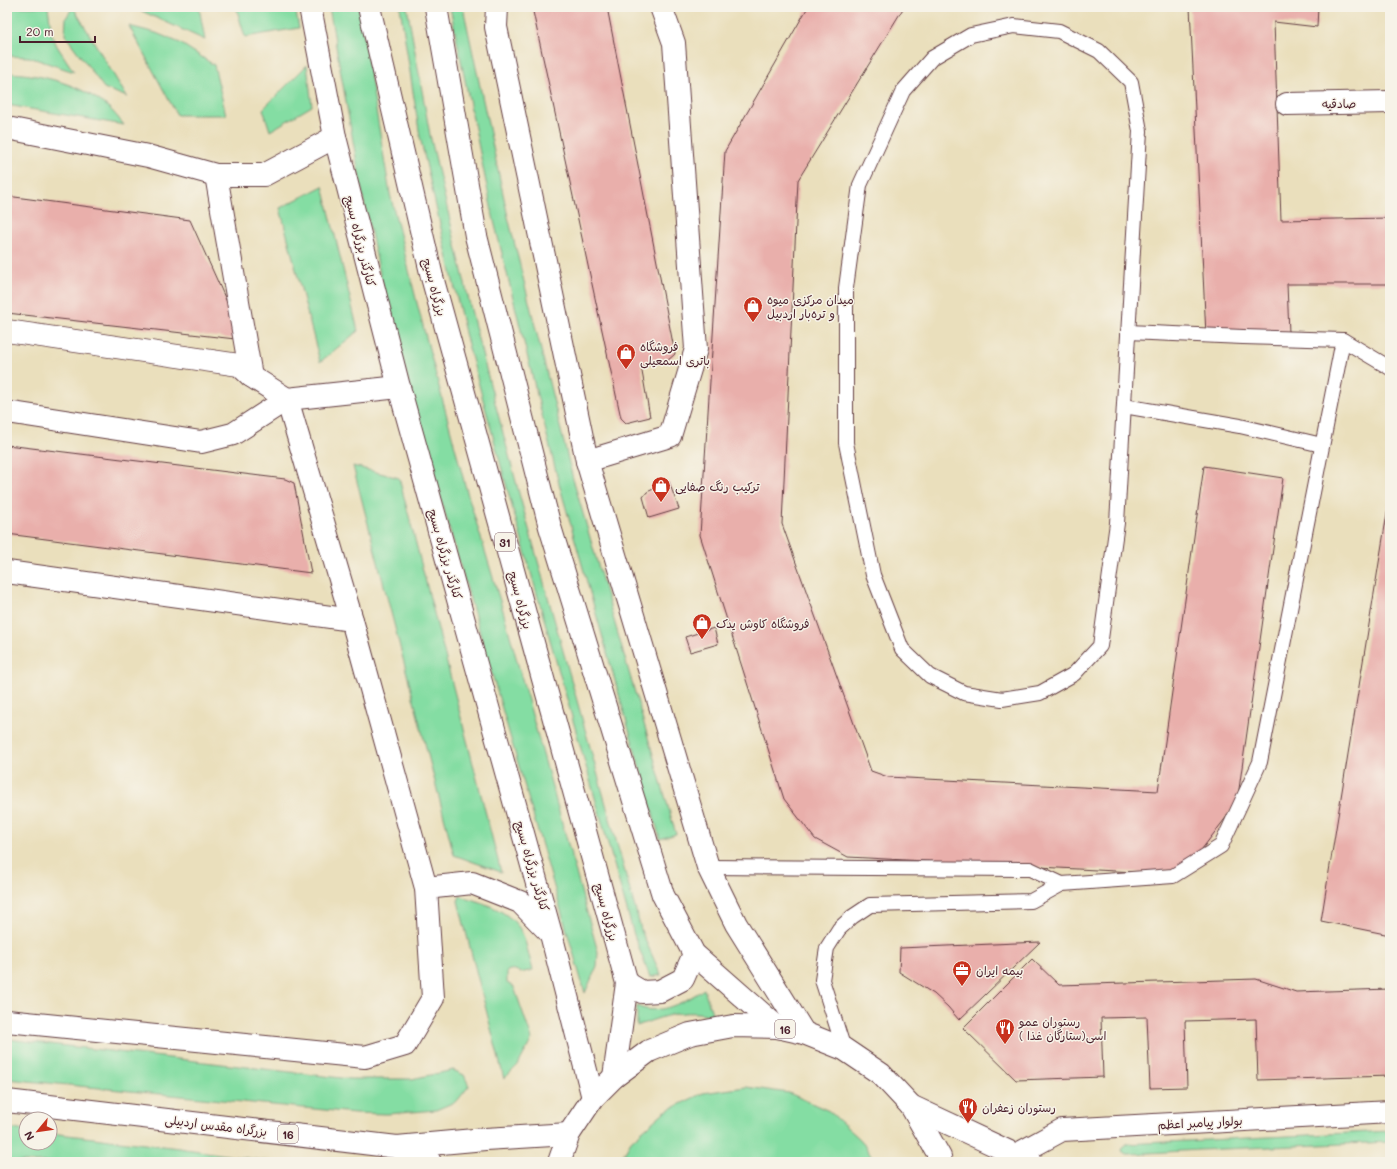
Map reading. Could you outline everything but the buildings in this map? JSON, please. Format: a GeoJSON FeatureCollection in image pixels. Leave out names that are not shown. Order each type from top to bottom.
{"type":"FeatureCollection","features":[{"type":"Feature","properties":{"kind":"main road","name":"کنارگذر بزرگراه بسیج"},"geometry":{"type":"LineString","coordinates":[[310,7],[335,138],[399,387],[551,934],[593,1098]]}},
{"type":"Feature","properties":{"kind":"main road","name":"بزرگراه بسیج"},"geometry":{"type":"LineString","coordinates":[[369,7],[432,277],[626,983],[614,1077]]}},
{"type":"Feature","properties":{"kind":"main road"},"geometry":{"type":"LineString","coordinates":[[436,7],[476,236],[550,527],[663,895],[694,954],[777,1027]]}},
{"type":"Feature","properties":{"kind":"main road"},"geometry":{"type":"LineString","coordinates":[[497,7],[496,27],[587,461],[708,867],[736,924],[804,1033]]}},
{"type":"Feature","properties":{"kind":"main road"},"geometry":{"type":"LineString","coordinates":[[587,461],[670,436],[696,349],[674,43],[661,7]]}},
{"type":"Feature","properties":{"kind":"main road","name":"صادقیه"},"geometry":{"type":"LineString","coordinates":[[1287,104],[1390,102]]}},
{"type":"Feature","properties":{"kind":"main road"},"geometry":{"type":"LineString","coordinates":[[7,128],[148,156],[216,175],[264,175],[335,138]]}},
{"type":"Feature","properties":{"kind":"main road"},"geometry":{"type":"LineString","coordinates":[[216,175],[251,376]]}},
{"type":"Feature","properties":{"kind":"main road"},"geometry":{"type":"LineString","coordinates":[[7,331],[239,365],[251,376],[287,399],[352,620],[426,888],[432,998],[405,1045],[365,1057],[7,1021]]}},
{"type":"Feature","properties":{"kind":"main road"},"geometry":{"type":"LineString","coordinates":[[7,412],[201,442],[233,434],[287,399],[399,387]]}},
{"type":"Feature","properties":{"kind":"main road"},"geometry":{"type":"LineString","coordinates":[[7,572],[352,620]]}},
{"type":"Feature","properties":{"kind":"main road"},"geometry":{"type":"LineString","coordinates":[[426,888],[472,883],[520,902],[551,934]]}},
{"type":"Feature","properties":{"kind":"main road"},"geometry":{"type":"LineString","coordinates":[[626,983],[642,992],[660,991],[683,979],[694,954]]}},
{"type":"Feature","properties":{"kind":"main road","name":"16"},"geometry":{"type":"LineString","coordinates":[[559,1162],[569,1134],[593,1098],[614,1077],[649,1051],[690,1034],[733,1026],[777,1027],[804,1033],[844,1049],[881,1074],[911,1106],[940,1157],[941,1162]]}},
{"type":"Feature","properties":{"kind":"main road","name":"بزرگراه مقدس اردبیلی"},"geometry":{"type":"LineString","coordinates":[[7,1101],[397,1146],[569,1134]]}},
{"type":"Feature","properties":{"kind":"main road","name":"بولوار پیامبر اعظم"},"geometry":{"type":"LineString","coordinates":[[911,1106],[1024,1159],[1062,1130],[1390,1112]]}},
{"type":"Feature","properties":{"kind":"main road"},"geometry":{"type":"LineString","coordinates":[[397,1146],[430,1162]]}},
{"type":"Feature","properties":{"kind":"lane"},"geometry":{"type":"LineString","coordinates":[[1014,26],[1059,31],[1099,51],[1131,82],[1140,131],[1128,332],[1116,523],[1100,646],[1074,674],[1040,693],[1002,699],[964,694],[930,676],[902,649],[873,575],[846,443],[846,288],[860,185],[903,91],[932,58],[971,35],[1014,26]]}},
{"type":"Feature","properties":{"kind":"lane"},"geometry":{"type":"LineString","coordinates":[[1128,332],[1343,340],[1390,368]]}},
{"type":"Feature","properties":{"kind":"lane"},"geometry":{"type":"LineString","coordinates":[[844,1049],[822,980],[827,948],[839,929],[852,917],[870,905],[1031,901],[1062,884],[1173,876],[1221,846],[1260,762],[1343,340]]}},
{"type":"Feature","properties":{"kind":"lane"},"geometry":{"type":"LineString","coordinates":[[1124,406],[1240,426],[1322,445]]}},
{"type":"Feature","properties":{"kind":"lane"},"geometry":{"type":"LineString","coordinates":[[708,867],[1030,869],[1062,884]]}},
{"type":"Feature","properties":{"kind":"green space"},"geometry":{"type":"Polygon","coordinates":[[[7,7],[48,7],[52,35],[57,46],[74,72],[29,57],[7,56],[7,7]]]}},
{"type":"Feature","properties":{"kind":"green space"},"geometry":{"type":"Polygon","coordinates":[[[73,7],[127,97],[104,88],[65,35],[66,18],[73,7]]]}},
{"type":"Feature","properties":{"kind":"green space"},"geometry":{"type":"Polygon","coordinates":[[[133,7],[199,7],[205,40],[133,7]]]}},
{"type":"Feature","properties":{"kind":"green space"},"geometry":{"type":"Polygon","coordinates":[[[236,7],[295,7],[299,28],[245,37],[236,7]]]}},
{"type":"Feature","properties":{"kind":"green space"},"geometry":{"type":"Polygon","coordinates":[[[329,7],[359,7],[390,194],[417,303],[465,485],[504,614],[598,952],[597,966],[585,993],[431,465],[388,310],[363,197],[329,7]]]}},
{"type":"Feature","properties":{"kind":"green space"},"geometry":{"type":"Polygon","coordinates":[[[400,7],[407,7],[430,135],[477,335],[520,497],[642,933],[661,975],[650,977],[634,935],[510,499],[466,337],[420,137],[400,7]]]}},
{"type":"Feature","properties":{"kind":"green space"},"geometry":{"type":"Polygon","coordinates":[[[450,7],[463,7],[508,217],[573,479],[676,834],[660,839],[558,480],[494,221],[450,7]]]}},
{"type":"Feature","properties":{"kind":"green space"},"geometry":{"type":"Polygon","coordinates":[[[129,26],[156,33],[180,43],[214,65],[226,115],[177,115],[129,26]]]}},
{"type":"Feature","properties":{"kind":"green space"},"geometry":{"type":"Polygon","coordinates":[[[307,65],[312,106],[270,131],[263,109],[307,65]]]}},
{"type":"Feature","properties":{"kind":"green space"},"geometry":{"type":"Polygon","coordinates":[[[7,73],[47,78],[73,86],[97,99],[108,107],[124,125],[7,105],[7,73]]]}},
{"type":"Feature","properties":{"kind":"green space"},"geometry":{"type":"Polygon","coordinates":[[[323,186],[358,331],[320,362],[280,208],[323,186]]]}},
{"type":"Feature","properties":{"kind":"green space"},"geometry":{"type":"Polygon","coordinates":[[[353,466],[399,478],[501,872],[454,855],[353,466]]]}},
{"type":"Feature","properties":{"kind":"green space"},"geometry":{"type":"Polygon","coordinates":[[[460,896],[493,907],[501,911],[515,922],[524,937],[533,970],[520,973],[514,970],[507,971],[507,983],[514,987],[532,1039],[518,1065],[504,1079],[458,901],[460,896]]]}},
{"type":"Feature","properties":{"kind":"green space"},"geometry":{"type":"Polygon","coordinates":[[[704,989],[713,1016],[693,1013],[675,1014],[637,1026],[637,1006],[645,1009],[663,1009],[681,1003],[704,989]]]}},
{"type":"Feature","properties":{"kind":"green space"},"geometry":{"type":"Polygon","coordinates":[[[7,1039],[350,1079],[412,1079],[453,1070],[464,1075],[469,1086],[457,1101],[436,1110],[387,1114],[355,1113],[7,1079],[7,1039]]]}},
{"type":"Feature","properties":{"kind":"green space"},"geometry":{"type":"Polygon","coordinates":[[[746,1087],[789,1093],[829,1111],[861,1140],[875,1162],[619,1162],[631,1141],[664,1112],[703,1093],[746,1087]]]}},
{"type":"Feature","properties":{"kind":"green space"},"geometry":{"type":"Polygon","coordinates":[[[7,1128],[18,1130],[18,1151],[58,1151],[58,1134],[179,1148],[274,1162],[7,1162],[7,1128]]]}},
{"type":"Feature","properties":{"kind":"green space"},"geometry":{"type":"Polygon","coordinates":[[[1390,1131],[1390,1142],[1132,1154],[1126,1154],[1122,1151],[1126,1144],[1390,1131]]]}},
{"type":"Feature","properties":{"kind":"place","name":"میدان مرکزی میوه و تره‌بار اردبیل"},"geometry":{"type":"Point","coordinates":[753,323]}},
{"type":"Feature","properties":{"kind":"place","name":"فروشگاه باتری اسمعیلی"},"geometry":{"type":"Point","coordinates":[626,370]}},
{"type":"Feature","properties":{"kind":"place","name":"ترکیب رنگ صفایی"},"geometry":{"type":"Point","coordinates":[661,503]}},
{"type":"Feature","properties":{"kind":"place","name":"فروشگاه کاوش یدک"},"geometry":{"type":"Point","coordinates":[702,640]}},
{"type":"Feature","properties":{"kind":"place","name":"بیمه ایران"},"geometry":{"type":"Point","coordinates":[962,987]}},
{"type":"Feature","properties":{"kind":"place","name":"رستوران عمو اسی(ستارگان غذا )"},"geometry":{"type":"Point","coordinates":[1005,1045]}},
{"type":"Feature","properties":{"kind":"place","name":"رستوران زعفران"},"geometry":{"type":"Point","coordinates":[968,1124]}}]}
